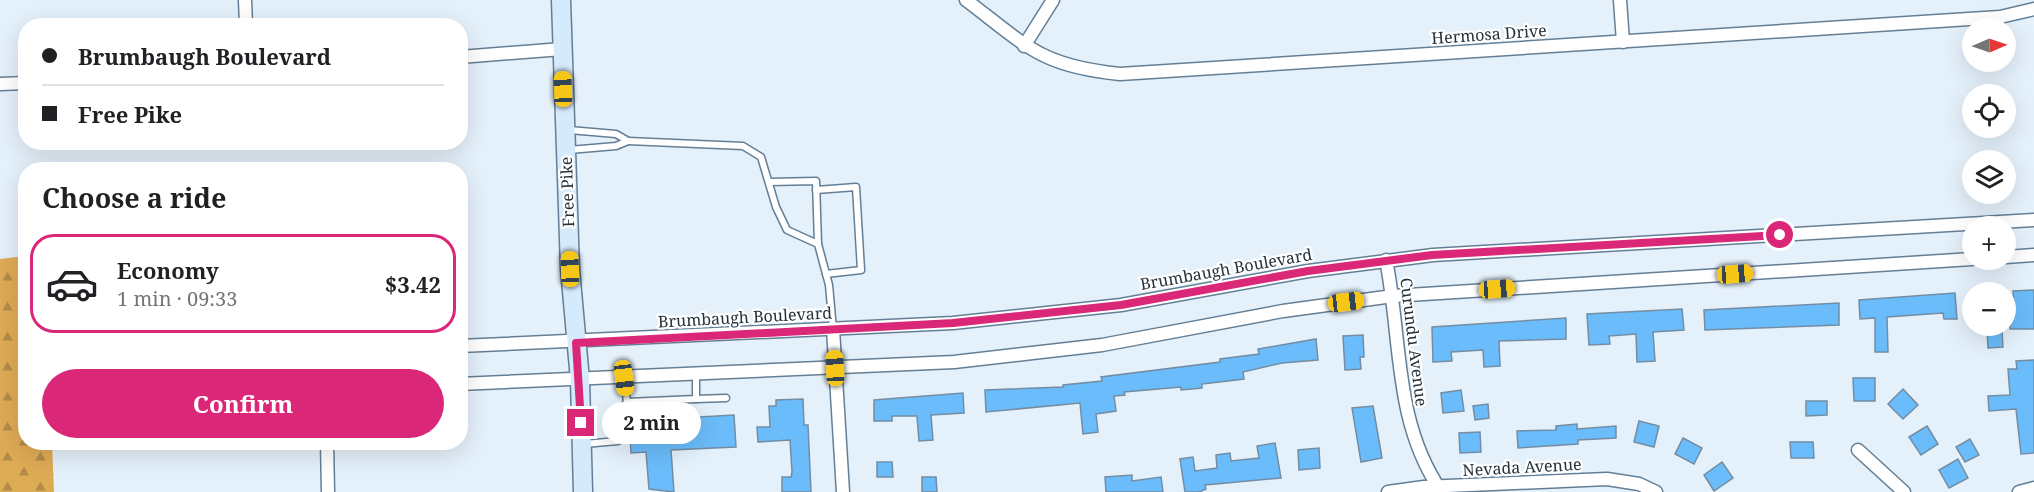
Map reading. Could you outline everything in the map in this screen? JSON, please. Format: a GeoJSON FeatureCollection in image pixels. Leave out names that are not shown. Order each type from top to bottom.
{"type":"FeatureCollection","features":[{"type":"Feature","properties":{"kind":"main road","name":"Free Pike"},"geometry":{"type":"LineString","coordinates":[[561,0],[570,269],[580,380],[584,492]]}},
{"type":"Feature","properties":{"kind":"street"},"geometry":{"type":"LineString","coordinates":[[245,0],[246,18]]}},
{"type":"Feature","properties":{"kind":"street","name":"Hermosa Drive"},"geometry":{"type":"LineString","coordinates":[[966,0],[1024,46],[1046,59],[1066,66],[1120,74],[2000,17],[2034,9]]}},
{"type":"Feature","properties":{"kind":"street"},"geometry":{"type":"LineString","coordinates":[[1024,46],[1053,0]]}},
{"type":"Feature","properties":{"kind":"street"},"geometry":{"type":"LineString","coordinates":[[1620,0],[1623,42]]}},
{"type":"Feature","properties":{"kind":"street"},"geometry":{"type":"LineString","coordinates":[[468,56],[562,49]]}},
{"type":"Feature","properties":{"kind":"street"},"geometry":{"type":"LineString","coordinates":[[0,84],[18,83]]}},
{"type":"Feature","properties":{"kind":"street","name":"Brumbaugh Boulevard"},"geometry":{"type":"LineString","coordinates":[[468,346],[576,343],[953,323],[1121,305],[1308,271],[1432,255],[2034,220]]}},
{"type":"Feature","properties":{"kind":"street"},"geometry":{"type":"LineString","coordinates":[[2016,256],[2034,255]]}},
{"type":"Feature","properties":{"kind":"street","name":"Curundu Avenue"},"geometry":{"type":"LineString","coordinates":[[1386,260],[1393,297],[1399,374],[1406,415],[1415,442],[1440,490]]}},
{"type":"Feature","properties":{"kind":"street"},"geometry":{"type":"LineString","coordinates":[[468,384],[954,362],[1102,345],[1283,311],[1393,297],[1962,260]]}},
{"type":"Feature","properties":{"kind":"street"},"geometry":{"type":"LineString","coordinates":[[833,329],[843,492]]}},
{"type":"Feature","properties":{"kind":"street"},"geometry":{"type":"LineString","coordinates":[[327,450],[328,492]]}},
{"type":"Feature","properties":{"kind":"street"},"geometry":{"type":"LineString","coordinates":[[1858,450],[1904,492]]}},
{"type":"Feature","properties":{"kind":"street","name":"Nevada Avenue"},"geometry":{"type":"LineString","coordinates":[[1388,492],[1607,479],[1639,484],[1656,492]]}},
{"type":"Feature","properties":{"kind":"street"},"geometry":{"type":"LineString","coordinates":[[2019,492],[2034,488]]}},
{"type":"Feature","properties":{"kind":"lane"},"geometry":{"type":"LineString","coordinates":[[565,129],[616,134],[628,141]]}},
{"type":"Feature","properties":{"kind":"lane"},"geometry":{"type":"LineString","coordinates":[[566,151],[616,146],[628,141],[743,146],[761,157],[787,230],[818,244]]}},
{"type":"Feature","properties":{"kind":"lane"},"geometry":{"type":"LineString","coordinates":[[769,182],[816,181],[818,244],[829,285],[833,329]]}},
{"type":"Feature","properties":{"kind":"lane"},"geometry":{"type":"LineString","coordinates":[[816,190],[856,187],[861,270],[826,274]]}},
{"type":"Feature","properties":{"kind":"lane"},"geometry":{"type":"LineString","coordinates":[[696,374],[696,399]]}},
{"type":"Feature","properties":{"kind":"lane"},"geometry":{"type":"LineString","coordinates":[[582,444],[618,441],[617,414],[627,402],[624,378]]}},
{"type":"Feature","properties":{"kind":"lane"},"geometry":{"type":"LineString","coordinates":[[627,402],[726,398]]}},
{"type":"Feature","properties":{"kind":"green space"},"geometry":{"type":"Polygon","coordinates":[[[18,257],[18,450],[52,450],[54,492],[0,492],[0,259],[18,257]]]}},
{"type":"Feature","properties":{"kind":"building"},"geometry":{"type":"Polygon","coordinates":[[[2034,290],[2034,329],[2016,329],[2016,291],[2034,290]]]}},
{"type":"Feature","properties":{"kind":"building"},"geometry":{"type":"Polygon","coordinates":[[[1955,293],[1957,319],[1944,319],[1943,313],[1887,317],[1888,352],[1875,352],[1875,318],[1860,319],[1859,300],[1955,293]]]}},
{"type":"Feature","properties":{"kind":"building"},"geometry":{"type":"Polygon","coordinates":[[[1839,303],[1839,325],[1705,330],[1704,310],[1839,303]]]}},
{"type":"Feature","properties":{"kind":"building"},"geometry":{"type":"Polygon","coordinates":[[[1682,309],[1684,330],[1653,332],[1655,361],[1637,362],[1636,334],[1609,336],[1610,344],[1589,345],[1587,314],[1682,309]]]}},
{"type":"Feature","properties":{"kind":"building"},"geometry":{"type":"Polygon","coordinates":[[[1566,318],[1566,339],[1499,341],[1500,366],[1484,367],[1483,350],[1451,352],[1452,361],[1433,362],[1432,327],[1566,318]]]}},
{"type":"Feature","properties":{"kind":"building"},"geometry":{"type":"Polygon","coordinates":[[[1363,335],[1364,357],[1360,357],[1361,369],[1345,370],[1343,336],[1363,335]]]}},
{"type":"Feature","properties":{"kind":"building"},"geometry":{"type":"Polygon","coordinates":[[[1987,336],[2002,336],[2003,347],[1988,348],[1987,336]]]}},
{"type":"Feature","properties":{"kind":"building"},"geometry":{"type":"Polygon","coordinates":[[[1316,339],[1318,360],[1282,363],[1243,372],[1244,379],[1202,384],[1202,388],[1181,390],[1181,387],[1124,392],[1125,395],[1114,396],[1116,411],[1096,414],[1098,432],[1083,434],[1080,403],[986,412],[985,390],[1063,387],[1063,385],[1102,381],[1101,377],[1220,362],[1220,359],[1259,354],[1258,349],[1316,339]]]}},
{"type":"Feature","properties":{"kind":"building"},"geometry":{"type":"Polygon","coordinates":[[[2034,360],[2034,453],[2021,454],[2016,409],[1989,411],[1988,396],[2010,395],[2008,369],[2017,369],[2016,361],[2034,360]]]}},
{"type":"Feature","properties":{"kind":"building"},"geometry":{"type":"Polygon","coordinates":[[[1853,378],[1875,378],[1875,401],[1854,401],[1853,378]]]}},
{"type":"Feature","properties":{"kind":"building"},"geometry":{"type":"Polygon","coordinates":[[[1903,389],[1918,405],[1903,419],[1888,404],[1903,389]]]}},
{"type":"Feature","properties":{"kind":"building"},"geometry":{"type":"Polygon","coordinates":[[[1461,390],[1464,411],[1443,413],[1441,393],[1461,390]]]}},
{"type":"Feature","properties":{"kind":"building"},"geometry":{"type":"Polygon","coordinates":[[[963,393],[964,413],[931,415],[933,440],[919,441],[917,416],[892,416],[892,421],[874,421],[874,400],[963,393]]]}},
{"type":"Feature","properties":{"kind":"building"},"geometry":{"type":"Polygon","coordinates":[[[803,399],[804,425],[808,425],[811,492],[782,492],[782,477],[791,477],[792,472],[790,440],[758,442],[757,427],[770,427],[769,406],[776,406],[776,400],[803,399]]]}},
{"type":"Feature","properties":{"kind":"building"},"geometry":{"type":"Polygon","coordinates":[[[1806,401],[1827,401],[1827,415],[1806,416],[1806,401]]]}},
{"type":"Feature","properties":{"kind":"building"},"geometry":{"type":"Polygon","coordinates":[[[1488,404],[1489,418],[1475,420],[1473,406],[1488,404]]]}},
{"type":"Feature","properties":{"kind":"building"},"geometry":{"type":"Polygon","coordinates":[[[1373,406],[1382,458],[1361,462],[1352,408],[1373,406]]]}},
{"type":"Feature","properties":{"kind":"building"},"geometry":{"type":"Polygon","coordinates":[[[734,415],[736,447],[671,450],[674,492],[649,489],[646,452],[631,453],[629,421],[734,415]]]}},
{"type":"Feature","properties":{"kind":"building"},"geometry":{"type":"Polygon","coordinates":[[[1639,421],[1659,426],[1654,447],[1634,442],[1639,421]]]}},
{"type":"Feature","properties":{"kind":"building"},"geometry":{"type":"Polygon","coordinates":[[[1577,424],[1577,429],[1616,426],[1616,438],[1578,440],[1578,444],[1518,448],[1517,431],[1556,430],[1556,426],[1577,424]]]}},
{"type":"Feature","properties":{"kind":"building"},"geometry":{"type":"Polygon","coordinates":[[[1927,426],[1938,444],[1921,455],[1909,437],[1927,426]]]}},
{"type":"Feature","properties":{"kind":"building"},"geometry":{"type":"Polygon","coordinates":[[[1480,432],[1481,452],[1460,453],[1459,433],[1480,432]]]}},
{"type":"Feature","properties":{"kind":"building"},"geometry":{"type":"Polygon","coordinates":[[[1683,438],[1702,448],[1694,464],[1675,454],[1683,438]]]}},
{"type":"Feature","properties":{"kind":"building"},"geometry":{"type":"Polygon","coordinates":[[[1970,439],[1979,455],[1965,462],[1956,447],[1970,439]]]}},
{"type":"Feature","properties":{"kind":"building"},"geometry":{"type":"Polygon","coordinates":[[[1790,442],[1813,442],[1814,458],[1791,458],[1790,442]]]}},
{"type":"Feature","properties":{"kind":"building"},"geometry":{"type":"Polygon","coordinates":[[[1275,443],[1281,478],[1205,485],[1206,489],[1199,492],[1185,492],[1180,459],[1193,457],[1195,471],[1217,468],[1216,455],[1230,453],[1231,461],[1259,458],[1257,446],[1275,443]]]}},
{"type":"Feature","properties":{"kind":"building"},"geometry":{"type":"Polygon","coordinates":[[[1319,448],[1320,468],[1299,470],[1298,450],[1319,448]]]}},
{"type":"Feature","properties":{"kind":"building"},"geometry":{"type":"Polygon","coordinates":[[[1958,459],[1968,478],[1949,488],[1939,470],[1958,459]]]}},
{"type":"Feature","properties":{"kind":"building"},"geometry":{"type":"Polygon","coordinates":[[[877,462],[892,462],[893,477],[877,477],[877,462]]]}},
{"type":"Feature","properties":{"kind":"building"},"geometry":{"type":"Polygon","coordinates":[[[1722,462],[1733,478],[1714,491],[1704,475],[1722,462]]]}},
{"type":"Feature","properties":{"kind":"building"},"geometry":{"type":"Polygon","coordinates":[[[1132,475],[1132,481],[1161,477],[1163,492],[1106,492],[1105,477],[1132,475]]]}},
{"type":"Feature","properties":{"kind":"building"},"geometry":{"type":"Polygon","coordinates":[[[922,477],[936,477],[937,492],[922,492],[922,477]]]}},
{"type":"Feature","properties":{"kind":"route"},"geometry":{"type":"LineString","coordinates":[[581,423],[576,343],[953,323],[1121,305],[1308,271],[1432,255],[1780,235]]}}]}
